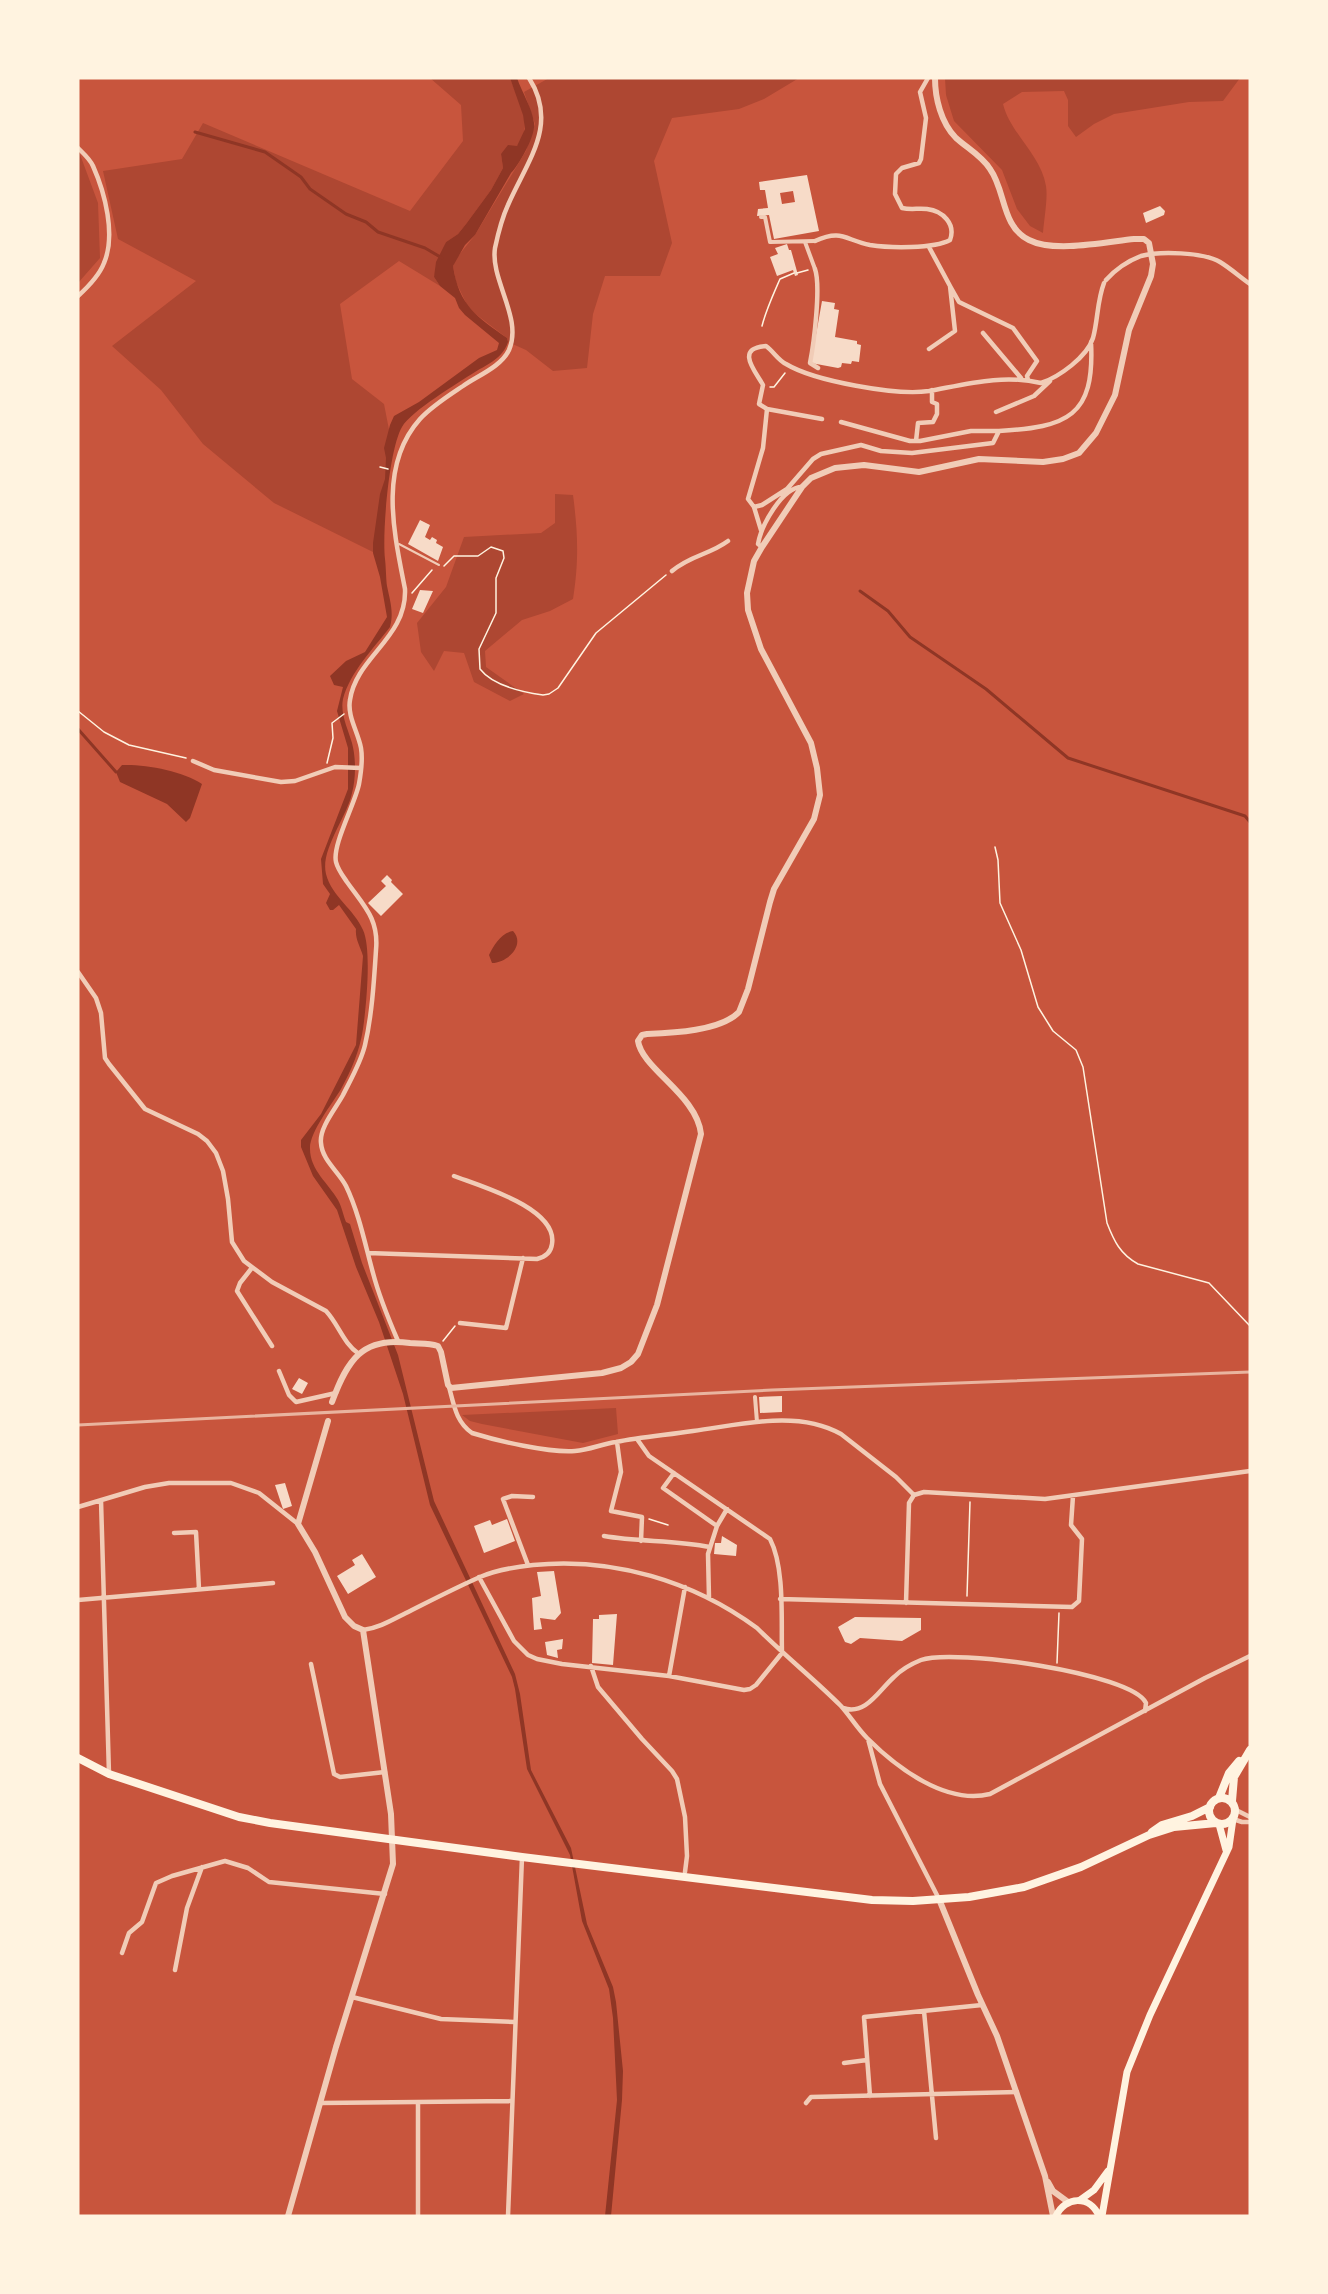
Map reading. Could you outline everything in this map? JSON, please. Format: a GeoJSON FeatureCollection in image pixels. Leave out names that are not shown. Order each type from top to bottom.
{"type":"FeatureCollection","features":[{"type":"Feature","properties":{"kind":"main road"},"geometry":{"type":"LineString","coordinates":[[78,1758],[110,1774],[239,1817],[522,1857],[872,1900],[913,1901],[986,1895],[1034,1884],[1113,1854],[1149,1835],[1162,1825],[1192,1816],[1210,1807],[1219,1798],[1231,1769],[1247,1754]]}},
{"type":"Feature","properties":{"kind":"main road"},"geometry":{"type":"LineString","coordinates":[[1100,2216],[1127,2072],[1150,2015],[1231,1842],[1236,1810],[1232,1801],[1233,1780],[1247,1754]]}},
{"type":"Feature","properties":{"kind":"main road"},"geometry":{"type":"LineString","coordinates":[[1219,1798],[1232,1801]]}},
{"type":"Feature","properties":{"kind":"main road"},"geometry":{"type":"LineString","coordinates":[[1210,1807],[1209,1815],[1218,1824],[1226,1852]]}},
{"type":"Feature","properties":{"kind":"main road"},"geometry":{"type":"LineString","coordinates":[[1149,1835],[1174,1827],[1226,1824],[1233,1819]]}},
{"type":"Feature","properties":{"kind":"main road"},"geometry":{"type":"LineString","coordinates":[[1054,2216],[1068,2202],[1080,2200],[1097,2187],[1109,2169]]}},
{"type":"Feature","properties":{"kind":"main road"},"geometry":{"type":"LineString","coordinates":[[1080,2200],[1094,2207],[1100,2216]]}},
{"type":"Feature","properties":{"kind":"street"},"geometry":{"type":"LineString","coordinates":[[398,1341],[378,1289],[348,1189],[327,1159],[321,1143],[322,1132],[350,1082],[365,1046],[377,945],[375,923],[340,872],[336,860],[338,844],[356,796],[361,768],[361,748],[350,711],[350,700],[356,683],[398,623],[405,602],[393,512],[395,470],[401,448],[421,418],[442,400],[502,360],[511,346],[510,318],[495,262],[495,250],[507,207],[531,158],[542,127],[539,97],[530,78]]}},
{"type":"Feature","properties":{"kind":"street"},"geometry":{"type":"LineString","coordinates":[[761,217],[765,217],[770,242],[815,241],[831,234],[875,246],[929,247],[940,246],[950,240],[950,225],[945,217],[930,209],[902,208],[895,194],[896,174],[899,170],[914,165],[921,159],[926,118],[920,92],[928,78]]}},
{"type":"Feature","properties":{"kind":"street"},"geometry":{"type":"LineString","coordinates":[[762,547],[758,544],[761,530],[777,505],[817,475],[846,465],[919,472],[979,459],[1043,462],[1063,459],[1079,453],[1096,433],[1115,395],[1129,330],[1151,276],[1152,254],[1149,243],[1144,240],[1048,246],[1021,235],[1009,220],[991,169],[948,127],[937,99],[935,78]]}},
{"type":"Feature","properties":{"kind":"street"},"geometry":{"type":"LineString","coordinates":[[78,148],[93,164],[105,202],[108,248],[105,263],[78,297]]}},
{"type":"Feature","properties":{"kind":"street"},"geometry":{"type":"LineString","coordinates":[[805,242],[815,269],[817,284],[814,342],[810,363],[818,368]]}},
{"type":"Feature","properties":{"kind":"street"},"geometry":{"type":"LineString","coordinates":[[929,247],[959,302],[1013,328],[1019,335],[1037,361],[1027,376],[1028,380]]}},
{"type":"Feature","properties":{"kind":"street"},"geometry":{"type":"LineString","coordinates":[[842,422],[894,438],[916,441],[971,431],[1044,427],[1069,417],[1077,411],[1082,401],[1089,377],[1091,342],[1098,301],[1105,281],[1125,264],[1152,254],[1208,257],[1220,262],[1250,285]]}},
{"type":"Feature","properties":{"kind":"street"},"geometry":{"type":"LineString","coordinates":[[929,349],[955,331],[950,286]]}},
{"type":"Feature","properties":{"kind":"street"},"geometry":{"type":"LineString","coordinates":[[983,333],[1021,378]]}},
{"type":"Feature","properties":{"kind":"street"},"geometry":{"type":"LineString","coordinates":[[996,412],[1034,396],[1065,371],[1091,342]]}},
{"type":"Feature","properties":{"kind":"street"},"geometry":{"type":"LineString","coordinates":[[822,419],[767,412],[759,404],[763,386],[751,367],[749,358],[756,347],[766,346],[788,366],[825,380],[903,392],[932,390],[977,381],[1021,378],[1041,383],[1051,380]]}},
{"type":"Feature","properties":{"kind":"street"},"geometry":{"type":"LineString","coordinates":[[916,441],[918,423],[933,422],[936,419],[937,404],[932,402],[932,390]]}},
{"type":"Feature","properties":{"kind":"street"},"geometry":{"type":"LineString","coordinates":[[761,530],[754,507],[748,499],[763,448],[767,412]]}},
{"type":"Feature","properties":{"kind":"street"},"geometry":{"type":"LineString","coordinates":[[754,507],[786,489],[813,459],[821,454],[861,445],[895,453],[939,451],[993,443],[999,431]]}},
{"type":"Feature","properties":{"kind":"street"},"geometry":{"type":"LineString","coordinates":[[449,1387],[578,1377],[611,1371],[631,1362],[638,1354],[648,1333],[701,1134],[693,1112],[679,1092],[646,1057],[638,1041],[647,1034],[712,1026],[732,1019],[739,1012],[774,889],[809,830],[818,809],[819,785],[811,743],[761,649],[748,610],[747,593],[754,561],[799,487]]}},
{"type":"Feature","properties":{"kind":"street"},"geometry":{"type":"LineString","coordinates":[[770,500],[777,505]]}},
{"type":"Feature","properties":{"kind":"street"},"geometry":{"type":"LineString","coordinates":[[672,571],[685,560],[715,549],[728,541]]}},
{"type":"Feature","properties":{"kind":"street"},"geometry":{"type":"LineString","coordinates":[[190,759],[214,770],[281,782],[295,781],[330,768],[344,766],[361,768]]}},
{"type":"Feature","properties":{"kind":"street"},"geometry":{"type":"LineString","coordinates":[[78,972],[96,998],[101,1013],[105,1058],[109,1064],[145,1109],[198,1134],[207,1141],[219,1158],[228,1199],[232,1242],[238,1254],[252,1269],[326,1311],[342,1338],[359,1354]]}},
{"type":"Feature","properties":{"kind":"street"},"geometry":{"type":"LineString","coordinates":[[368,1253],[545,1257],[552,1248],[552,1232],[540,1215],[526,1206],[454,1176]]}},
{"type":"Feature","properties":{"kind":"street"},"geometry":{"type":"LineString","coordinates":[[460,1323],[506,1328],[523,1258]]}},
{"type":"Feature","properties":{"kind":"street"},"geometry":{"type":"LineString","coordinates":[[252,1269],[240,1282],[237,1291],[272,1346]]}},
{"type":"Feature","properties":{"kind":"street"},"geometry":{"type":"LineString","coordinates":[[332,1402],[341,1378],[359,1354],[372,1345],[398,1341],[438,1346],[461,1423],[472,1433],[532,1446],[572,1451],[628,1440],[757,1422],[797,1422],[831,1429],[863,1451],[914,1495]]}},
{"type":"Feature","properties":{"kind":"street"},"geometry":{"type":"LineString","coordinates":[[279,1371],[289,1395],[296,1402],[336,1393]]}},
{"type":"Feature","properties":{"kind":"street"},"geometry":{"type":"LineString","coordinates":[[755,1397],[757,1422]]}},
{"type":"Feature","properties":{"kind":"street"},"geometry":{"type":"LineString","coordinates":[[298,1524],[328,1421]]}},
{"type":"Feature","properties":{"kind":"street"},"geometry":{"type":"LineString","coordinates":[[479,1577],[514,1641],[528,1655],[562,1664],[669,1676],[747,1690],[756,1685],[782,1653],[777,1557],[770,1539],[649,1456],[637,1439]]}},
{"type":"Feature","properties":{"kind":"street"},"geometry":{"type":"LineString","coordinates":[[617,1442],[621,1472],[611,1511],[642,1517],[641,1541]]}},
{"type":"Feature","properties":{"kind":"street"},"geometry":{"type":"LineString","coordinates":[[906,1603],[909,1503],[914,1495],[924,1492],[1045,1499],[1250,1471]]}},
{"type":"Feature","properties":{"kind":"street"},"geometry":{"type":"LineString","coordinates":[[674,1473],[663,1488],[717,1526]]}},
{"type":"Feature","properties":{"kind":"street"},"geometry":{"type":"LineString","coordinates":[[78,1507],[146,1487],[169,1483],[231,1484],[259,1493],[298,1524],[315,1552],[345,1617],[354,1626],[363,1630],[387,1623],[479,1577],[495,1571],[528,1565],[570,1563],[603,1566],[650,1576],[685,1587],[709,1598],[757,1628],[843,1708],[868,1739],[913,1774],[940,1791],[957,1796],[978,1797],[990,1794],[1250,1656]]}},
{"type":"Feature","properties":{"kind":"street"},"geometry":{"type":"LineString","coordinates":[[780,1599],[1072,1607],[1079,1601],[1082,1539],[1071,1525],[1073,1496]]}},
{"type":"Feature","properties":{"kind":"street"},"geometry":{"type":"LineString","coordinates":[[528,1565],[502,1498],[533,1497]]}},
{"type":"Feature","properties":{"kind":"street"},"geometry":{"type":"LineString","coordinates":[[101,1500],[110,1774]]}},
{"type":"Feature","properties":{"kind":"street"},"geometry":{"type":"LineString","coordinates":[[709,1598],[708,1554],[717,1526],[727,1509]]}},
{"type":"Feature","properties":{"kind":"street"},"geometry":{"type":"LineString","coordinates":[[174,1533],[196,1532],[199,1589]]}},
{"type":"Feature","properties":{"kind":"street"},"geometry":{"type":"LineString","coordinates":[[604,1536],[641,1541],[681,1542],[710,1547]]}},
{"type":"Feature","properties":{"kind":"street"},"geometry":{"type":"LineString","coordinates":[[78,1599],[273,1583]]}},
{"type":"Feature","properties":{"kind":"street"},"geometry":{"type":"LineString","coordinates":[[669,1676],[685,1587]]}},
{"type":"Feature","properties":{"kind":"street"},"geometry":{"type":"LineString","coordinates":[[288,2216],[393,1864],[393,1840],[385,1772],[363,1630]]}},
{"type":"Feature","properties":{"kind":"street"},"geometry":{"type":"LineString","coordinates":[[843,1708],[852,1710],[870,1702],[901,1671],[912,1664],[932,1657],[972,1657],[1056,1669],[1106,1683],[1140,1695],[1146,1703],[1145,1711]]}},
{"type":"Feature","properties":{"kind":"street"},"geometry":{"type":"LineString","coordinates":[[311,1664],[334,1774],[340,1777],[385,1772]]}},
{"type":"Feature","properties":{"kind":"street"},"geometry":{"type":"LineString","coordinates":[[591,1666],[598,1687],[677,1779],[686,1830],[685,1872]]}},
{"type":"Feature","properties":{"kind":"street"},"geometry":{"type":"LineString","coordinates":[[868,1739],[880,1784],[939,1899],[997,2036],[1046,2176],[1053,2191],[1068,2202]]}},
{"type":"Feature","properties":{"kind":"street"},"geometry":{"type":"LineString","coordinates":[[1236,1810],[1250,1817]]}},
{"type":"Feature","properties":{"kind":"street"},"geometry":{"type":"LineString","coordinates":[[1233,1819],[1250,1822]]}},
{"type":"Feature","properties":{"kind":"street"},"geometry":{"type":"LineString","coordinates":[[508,2216],[522,1857]]}},
{"type":"Feature","properties":{"kind":"street"},"geometry":{"type":"LineString","coordinates":[[122,1953],[129,1933],[142,1922],[156,1883],[225,1861],[248,1868],[269,1882],[385,1894]]}},
{"type":"Feature","properties":{"kind":"street"},"geometry":{"type":"LineString","coordinates":[[175,1970],[187,1908],[202,1867]]}},
{"type":"Feature","properties":{"kind":"street"},"geometry":{"type":"LineString","coordinates":[[352,1997],[441,2019],[514,2022]]}},
{"type":"Feature","properties":{"kind":"street"},"geometry":{"type":"LineString","coordinates":[[870,2096],[864,2017],[982,2005]]}},
{"type":"Feature","properties":{"kind":"street"},"geometry":{"type":"LineString","coordinates":[[924,2011],[936,2138]]}},
{"type":"Feature","properties":{"kind":"street"},"geometry":{"type":"LineString","coordinates":[[844,2063],[867,2060]]}},
{"type":"Feature","properties":{"kind":"street"},"geometry":{"type":"LineString","coordinates":[[806,2103],[811,2097],[1017,2092]]}},
{"type":"Feature","properties":{"kind":"street"},"geometry":{"type":"LineString","coordinates":[[321,2103],[511,2102]]}},
{"type":"Feature","properties":{"kind":"street"},"geometry":{"type":"LineString","coordinates":[[418,2103],[418,2216]]}},
{"type":"Feature","properties":{"kind":"street"},"geometry":{"type":"LineString","coordinates":[[1046,2176],[1054,2216]]}},
{"type":"Feature","properties":{"kind":"lane"},"geometry":{"type":"LineString","coordinates":[[398,543],[439,565]]}},
{"type":"Feature","properties":{"kind":"path"},"geometry":{"type":"LineString","coordinates":[[762,326],[766,307],[773,299],[780,279],[815,269]]}},
{"type":"Feature","properties":{"kind":"path"},"geometry":{"type":"LineString","coordinates":[[763,386],[774,387],[783,377],[788,366]]}},
{"type":"Feature","properties":{"kind":"path"},"geometry":{"type":"LineString","coordinates":[[380,467],[395,470]]}},
{"type":"Feature","properties":{"kind":"path"},"geometry":{"type":"LineString","coordinates":[[405,602],[421,585],[428,572],[439,565],[445,566],[454,556],[478,556],[491,547],[503,551],[504,558],[495,578],[496,613],[479,649],[480,669],[489,679],[499,684],[543,695],[558,688],[596,633],[672,571]]}},
{"type":"Feature","properties":{"kind":"path"},"geometry":{"type":"LineString","coordinates":[[78,711],[112,737],[129,745],[190,759]]}},
{"type":"Feature","properties":{"kind":"path"},"geometry":{"type":"LineString","coordinates":[[317,773],[329,760],[334,720],[350,711]]}},
{"type":"Feature","properties":{"kind":"path"},"geometry":{"type":"LineString","coordinates":[[995,847],[998,860],[1000,903],[1021,950],[1038,1007],[1053,1031],[1076,1050],[1083,1066],[1107,1222],[1116,1244],[1127,1258],[1138,1264],[1209,1283],[1250,1326]]}},
{"type":"Feature","properties":{"kind":"path"},"geometry":{"type":"LineString","coordinates":[[438,1346],[448,1337],[456,1324],[460,1323]]}},
{"type":"Feature","properties":{"kind":"path"},"geometry":{"type":"LineString","coordinates":[[967,1605],[970,1495]]}},
{"type":"Feature","properties":{"kind":"path"},"geometry":{"type":"LineString","coordinates":[[642,1517],[668,1525]]}},
{"type":"Feature","properties":{"kind":"path"},"geometry":{"type":"LineString","coordinates":[[1056,1669],[1060,1606]]}},
{"type":"Feature","properties":{"kind":"shaded area"},"geometry":{"type":"Polygon","coordinates":[[[430,78],[510,78],[523,112],[524,129],[523,137],[518,145],[501,154],[503,168],[491,190],[458,234],[446,242],[434,277],[440,286],[399,261],[340,304],[352,379],[384,404],[392,445],[377,554],[274,503],[203,444],[161,390],[112,346],[196,281],[118,239],[103,171],[182,159],[203,123],[410,211],[463,141],[461,105],[430,78]]]}},
{"type":"Feature","properties":{"kind":"shaded area"},"geometry":{"type":"Polygon","coordinates":[[[510,78],[517,78],[533,117],[534,128],[530,142],[475,235],[465,245],[453,266],[465,301],[478,317],[507,338],[508,342],[503,352],[494,360],[425,405],[402,427],[393,453],[386,512],[384,547],[392,611],[390,627],[351,679],[343,699],[343,716],[354,755],[354,781],[349,802],[330,844],[325,865],[333,890],[359,923],[366,939],[367,993],[362,1037],[355,1060],[341,1089],[317,1127],[310,1149],[316,1170],[338,1200],[346,1222],[350,1224],[362,1263],[398,1355],[434,1501],[515,1674],[531,1770],[571,1848],[587,1924],[613,1987],[623,2071],[611,2216],[605,2216],[617,2100],[613,2018],[609,1989],[582,1921],[570,1855],[527,1769],[512,1677],[430,1505],[403,1394],[379,1322],[356,1267],[337,1210],[313,1176],[301,1147],[301,1140],[321,1114],[356,1045],[363,956],[356,929],[339,905],[330,910],[326,903],[330,894],[323,884],[321,859],[348,789],[348,748],[337,711],[343,687],[334,685],[330,676],[346,661],[365,652],[387,617],[373,553],[373,543],[380,494],[385,479],[384,448],[394,416],[419,402],[479,358],[497,350],[499,343],[465,315],[455,298],[440,286],[434,277],[436,262],[446,242],[458,234],[491,190],[503,168],[501,154],[508,145],[517,146],[525,129],[523,115],[510,78]]]}},
{"type":"Feature","properties":{"kind":"shaded area"},"geometry":{"type":"Polygon","coordinates":[[[549,78],[799,78],[764,99],[739,109],[672,118],[654,161],[672,243],[660,276],[605,276],[593,314],[587,368],[553,371],[526,350],[508,342],[507,338],[469,309],[456,282],[453,266],[455,260],[475,235],[526,151],[535,124],[524,92],[549,78]]]}},
{"type":"Feature","properties":{"kind":"shaded area"},"geometry":{"type":"Polygon","coordinates":[[[945,78],[1240,78],[1223,101],[1189,102],[1114,114],[1094,124],[1076,137],[1068,126],[1068,100],[1064,91],[1022,92],[1003,104],[1012,125],[1043,175],[1047,196],[1043,233],[1030,226],[1017,209],[1002,170],[954,121],[946,95],[945,78]]]}},
{"type":"Feature","properties":{"kind":"shaded area"},"geometry":{"type":"Polygon","coordinates":[[[78,149],[98,203],[100,258],[78,283],[78,149]]]}},
{"type":"Feature","properties":{"kind":"shaded area"},"geometry":{"type":"Polygon","coordinates":[[[555,494],[573,495],[577,547],[573,599],[550,611],[522,620],[485,651],[486,667],[524,694],[510,701],[474,682],[464,653],[444,651],[434,671],[421,652],[417,623],[446,587],[464,537],[541,533],[555,523],[555,494]]]}},
{"type":"Feature","properties":{"kind":"shaded area"},"geometry":{"type":"Polygon","coordinates":[[[122,765],[163,769],[185,775],[202,784],[190,818],[186,822],[167,804],[120,782],[116,772],[122,765]]]}},
{"type":"Feature","properties":{"kind":"shaded area"},"geometry":{"type":"Polygon","coordinates":[[[513,931],[517,942],[513,952],[509,957],[492,963],[489,955],[496,944],[501,937],[513,931]]]}},
{"type":"Feature","properties":{"kind":"shaded area"},"geometry":{"type":"Polygon","coordinates":[[[616,1408],[618,1434],[583,1443],[482,1424],[470,1421],[462,1415],[616,1408]]]}},
{"type":"Feature","properties":{"kind":"building"},"geometry":{"type":"Polygon","coordinates":[[[807,175],[819,231],[774,239],[769,215],[757,216],[758,209],[768,208],[765,190],[760,190],[759,182],[807,175]],[[793,191],[780,193],[782,204],[795,202],[793,191]]]}},
{"type":"Feature","properties":{"kind":"building"},"geometry":{"type":"Polygon","coordinates":[[[1160,206],[1165,211],[1164,215],[1146,223],[1143,213],[1160,206]]]}},
{"type":"Feature","properties":{"kind":"building"},"geometry":{"type":"Polygon","coordinates":[[[787,244],[798,275],[795,276],[793,270],[777,276],[770,257],[778,254],[775,248],[787,244]]]}},
{"type":"Feature","properties":{"kind":"building"},"geometry":{"type":"Polygon","coordinates":[[[822,301],[835,303],[834,309],[839,310],[835,337],[857,341],[857,344],[861,345],[859,362],[842,363],[838,368],[811,363],[822,301]]]}},
{"type":"Feature","properties":{"kind":"building"},"geometry":{"type":"Polygon","coordinates":[[[420,520],[430,525],[425,537],[430,540],[432,537],[443,547],[438,561],[408,544],[420,520]]]}},
{"type":"Feature","properties":{"kind":"building"},"geometry":{"type":"Polygon","coordinates":[[[420,590],[433,591],[423,613],[412,609],[420,590]]]}},
{"type":"Feature","properties":{"kind":"building"},"geometry":{"type":"Polygon","coordinates":[[[387,875],[403,894],[381,916],[368,903],[386,886],[381,881],[387,875]]]}},
{"type":"Feature","properties":{"kind":"building"},"geometry":{"type":"Polygon","coordinates":[[[299,1378],[308,1383],[302,1394],[292,1389],[299,1378]]]}},
{"type":"Feature","properties":{"kind":"building"},"geometry":{"type":"Polygon","coordinates":[[[782,1396],[782,1412],[760,1413],[759,1397],[782,1396]]]}},
{"type":"Feature","properties":{"kind":"building"},"geometry":{"type":"Polygon","coordinates":[[[285,1483],[292,1506],[283,1509],[275,1485],[285,1483]]]}},
{"type":"Feature","properties":{"kind":"building"},"geometry":{"type":"Polygon","coordinates":[[[507,1519],[515,1541],[484,1553],[474,1526],[490,1520],[492,1525],[507,1519]]]}},
{"type":"Feature","properties":{"kind":"building"},"geometry":{"type":"Polygon","coordinates":[[[722,1536],[737,1545],[736,1556],[714,1554],[715,1543],[721,1543],[722,1536]]]}},
{"type":"Feature","properties":{"kind":"building"},"geometry":{"type":"Polygon","coordinates":[[[362,1554],[376,1577],[348,1594],[337,1576],[355,1565],[352,1560],[362,1554]]]}},
{"type":"Feature","properties":{"kind":"building"},"geometry":{"type":"Polygon","coordinates":[[[554,1571],[561,1613],[555,1620],[540,1618],[542,1629],[534,1630],[532,1598],[541,1596],[537,1572],[554,1571]]]}},
{"type":"Feature","properties":{"kind":"building"},"geometry":{"type":"Polygon","coordinates":[[[617,1614],[613,1665],[592,1663],[593,1619],[599,1619],[599,1615],[617,1614]]]}},
{"type":"Feature","properties":{"kind":"building"},"geometry":{"type":"Polygon","coordinates":[[[855,1617],[921,1618],[921,1630],[902,1641],[860,1638],[851,1644],[845,1642],[838,1627],[855,1617]]]}},
{"type":"Feature","properties":{"kind":"building"},"geometry":{"type":"Polygon","coordinates":[[[563,1639],[562,1649],[557,1650],[558,1658],[547,1655],[545,1642],[563,1639]]]}},
{"type":"Feature","properties":{"kind":"waterway"},"geometry":{"type":"LineString","coordinates":[[195,132],[265,152],[301,177],[310,189],[346,214],[366,222],[378,232],[425,248],[442,258]]}},
{"type":"Feature","properties":{"kind":"waterway"},"geometry":{"type":"LineString","coordinates":[[860,591],[888,611],[910,637],[986,689],[1068,758],[1245,816],[1250,822]]}},
{"type":"Feature","properties":{"kind":"waterway"},"geometry":{"type":"LineString","coordinates":[[78,729],[116,772]]}},
{"type":"Feature","properties":{"kind":"railway"},"geometry":{"type":"LineString","coordinates":[[78,1425],[772,1390],[1250,1372]]}}]}
